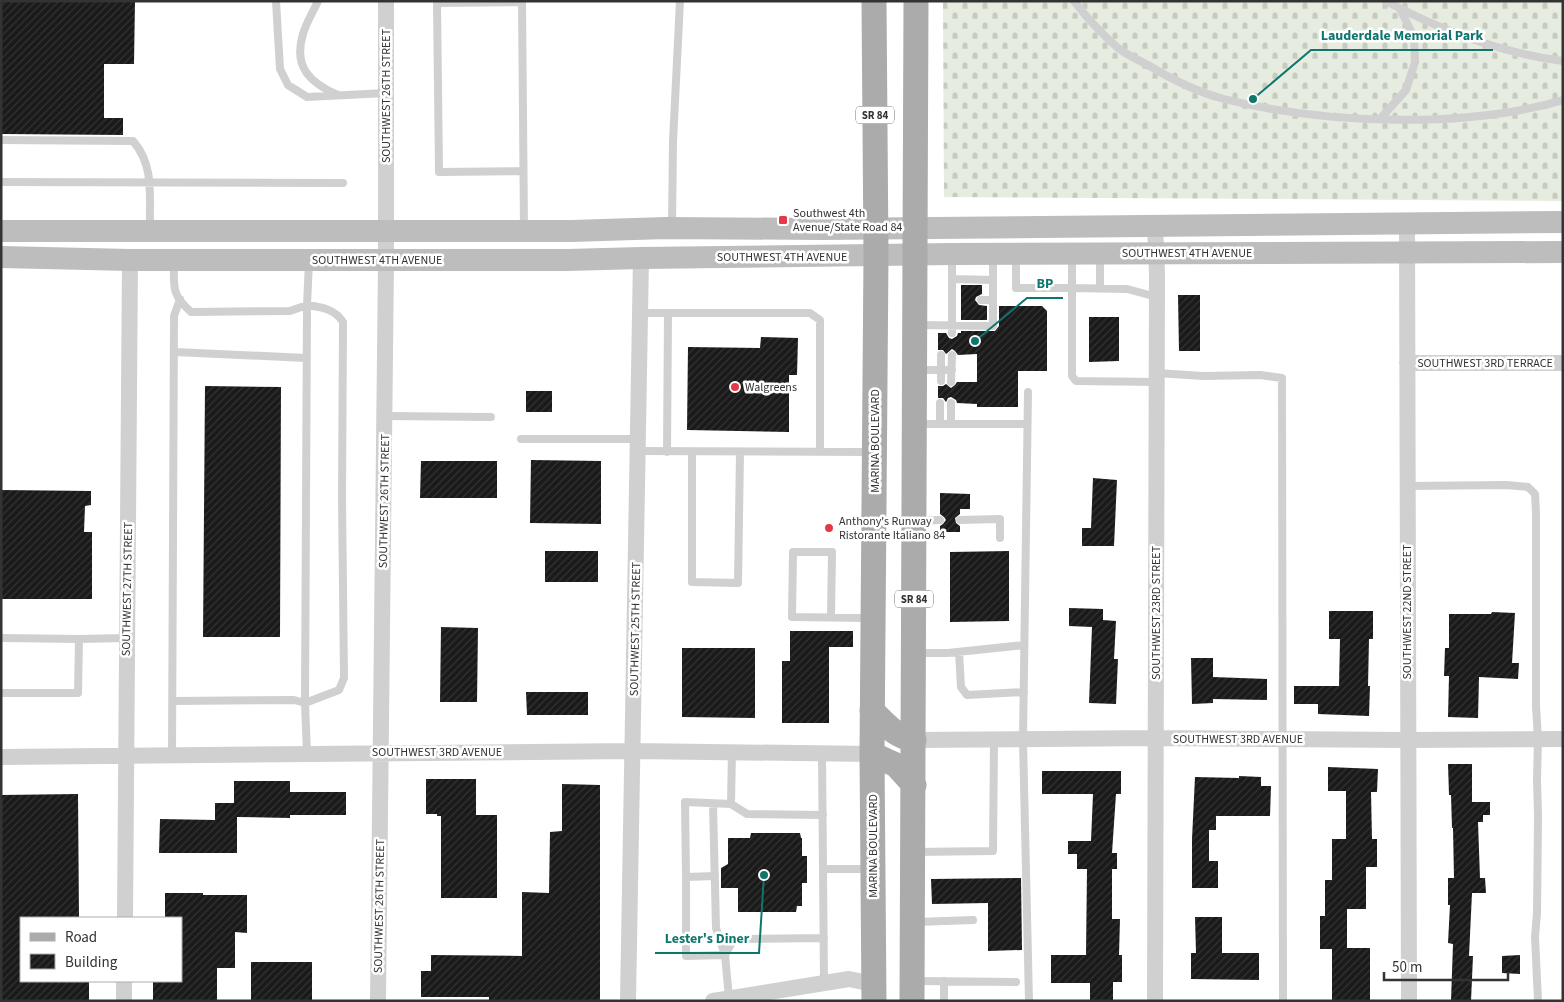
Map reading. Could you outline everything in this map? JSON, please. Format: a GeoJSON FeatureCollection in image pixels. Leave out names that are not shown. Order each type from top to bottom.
{"type":"FeatureCollection","features":[{"type":"Feature","properties":{"kind":"main road","name":"MARINA BOULEVARD"},"geometry":{"type":"LineString","coordinates":[[874,1],[876,256],[872,754],[873,869],[878,995]]}},
{"type":"Feature","properties":{"kind":"main road","name":"SR 84"},"geometry":{"type":"LineString","coordinates":[[912,991],[916,1]]}},
{"type":"Feature","properties":{"kind":"main road"},"geometry":{"type":"LineString","coordinates":[[872,711],[896,734],[914,740]]}},
{"type":"Feature","properties":{"kind":"main road"},"geometry":{"type":"LineString","coordinates":[[872,754],[896,765],[914,785]]}},
{"type":"Feature","properties":{"kind":"street","name":"SOUTHWEST 26TH STREET"},"geometry":{"type":"LineString","coordinates":[[378,1001],[385,416],[386,1]]}},
{"type":"Feature","properties":{"kind":"street"},"geometry":{"type":"LineString","coordinates":[[1,230],[524,231],[672,228],[876,229],[1563,222]]}},
{"type":"Feature","properties":{"kind":"street","name":"SOUTHWEST 22ND STREET"},"geometry":{"type":"LineString","coordinates":[[1407,223],[1409,1001]]}},
{"type":"Feature","properties":{"kind":"street","name":"SOUTHWEST 23RD STREET"},"geometry":{"type":"LineString","coordinates":[[1155,1001],[1156,225]]}},
{"type":"Feature","properties":{"kind":"street","name":"SOUTHWEST 4TH AVENUE"},"geometry":{"type":"LineString","coordinates":[[1,257],[130,260],[567,260],[952,254],[1563,252]]}},
{"type":"Feature","properties":{"kind":"street","name":"SOUTHWEST 25TH STREET"},"geometry":{"type":"LineString","coordinates":[[628,1001],[641,258]]}},
{"type":"Feature","properties":{"kind":"street","name":"SOUTHWEST 27TH STREET"},"geometry":{"type":"LineString","coordinates":[[125,917],[130,260]]}},
{"type":"Feature","properties":{"kind":"street","name":"SOUTHWEST 3RD TERRACE"},"geometry":{"type":"LineString","coordinates":[[1408,363],[1563,363]]}},
{"type":"Feature","properties":{"kind":"street","name":"SOUTHWEST 3RD AVENUE"},"geometry":{"type":"LineString","coordinates":[[914,740],[1155,738],[1407,740],[1563,738]]}},
{"type":"Feature","properties":{"kind":"street","name":"SOUTHWEST 3RD AVENUE"},"geometry":{"type":"LineString","coordinates":[[1,757],[633,751],[872,754]]}},
{"type":"Feature","properties":{"kind":"street"},"geometry":{"type":"LineString","coordinates":[[721,1000],[852,979],[878,995]]}},
{"type":"Feature","properties":{"kind":"street"},"geometry":{"type":"LineString","coordinates":[[124,982],[124,1001]]}},
{"type":"Feature","properties":{"kind":"lane"},"geometry":{"type":"LineString","coordinates":[[276,1],[280,69],[288,85],[306,97],[386,93]]}},
{"type":"Feature","properties":{"kind":"lane"},"geometry":{"type":"LineString","coordinates":[[318,1],[303,34],[300,56],[308,76],[322,88],[340,95]]}},
{"type":"Feature","properties":{"kind":"lane"},"geometry":{"type":"LineString","coordinates":[[672,228],[673,141],[680,1]]}},
{"type":"Feature","properties":{"kind":"lane"},"geometry":{"type":"LineString","coordinates":[[1074,1],[1084,14],[1119,49],[1172,79],[1223,98],[1299,113],[1380,119],[1464,117],[1541,106],[1563,100]]}},
{"type":"Feature","properties":{"kind":"lane"},"geometry":{"type":"LineString","coordinates":[[1386,1],[1400,9],[1474,40],[1532,57],[1563,61]]}},
{"type":"Feature","properties":{"kind":"lane"},"geometry":{"type":"LineString","coordinates":[[523,171],[439,172],[437,2],[522,2],[524,231]]}},
{"type":"Feature","properties":{"kind":"lane"},"geometry":{"type":"LineString","coordinates":[[1380,119],[1406,90],[1416,62],[1414,36],[1400,9]]}},
{"type":"Feature","properties":{"kind":"lane"},"geometry":{"type":"LineString","coordinates":[[1,140],[133,141],[140,150],[148,169],[150,230]]}},
{"type":"Feature","properties":{"kind":"lane"},"geometry":{"type":"LineString","coordinates":[[1,182],[343,183]]}},
{"type":"Feature","properties":{"kind":"lane"},"geometry":{"type":"LineString","coordinates":[[952,254],[952,329]]}},
{"type":"Feature","properties":{"kind":"lane"},"geometry":{"type":"LineString","coordinates":[[914,325],[941,329],[993,326],[993,254]]}},
{"type":"Feature","properties":{"kind":"lane"},"geometry":{"type":"LineString","coordinates":[[1016,254],[1016,288],[1100,287],[1127,289],[1157,297]]}},
{"type":"Feature","properties":{"kind":"lane"},"geometry":{"type":"LineString","coordinates":[[1072,254],[1072,376],[1076,382],[1203,376],[1282,378],[1283,1001]]}},
{"type":"Feature","properties":{"kind":"lane"},"geometry":{"type":"LineString","coordinates":[[1100,254],[1100,287]]}},
{"type":"Feature","properties":{"kind":"lane"},"geometry":{"type":"LineString","coordinates":[[173,701],[294,700],[305,703],[339,690],[344,678],[342,322],[339,315],[325,308],[307,305],[290,311],[191,312],[174,290],[174,260]]}},
{"type":"Feature","properties":{"kind":"lane"},"geometry":{"type":"LineString","coordinates":[[307,754],[305,703],[306,358],[309,260]]}},
{"type":"Feature","properties":{"kind":"lane"},"geometry":{"type":"LineString","coordinates":[[952,279],[993,280]]}},
{"type":"Feature","properties":{"kind":"lane"},"geometry":{"type":"LineString","coordinates":[[172,755],[174,316],[180,299]]}},
{"type":"Feature","properties":{"kind":"lane"},"geometry":{"type":"LineString","coordinates":[[952,300],[961,301]]}},
{"type":"Feature","properties":{"kind":"lane"},"geometry":{"type":"LineString","coordinates":[[982,300],[993,300]]}},
{"type":"Feature","properties":{"kind":"lane"},"geometry":{"type":"LineString","coordinates":[[640,313],[810,313],[820,320],[820,452]]}},
{"type":"Feature","properties":{"kind":"lane"},"geometry":{"type":"LineString","coordinates":[[667,452],[668,313]]}},
{"type":"Feature","properties":{"kind":"lane"},"geometry":{"type":"LineString","coordinates":[[175,352],[306,358]]}},
{"type":"Feature","properties":{"kind":"lane"},"geometry":{"type":"LineString","coordinates":[[941,355],[941,381]]}},
{"type":"Feature","properties":{"kind":"lane"},"geometry":{"type":"LineString","coordinates":[[951,382],[952,355]]}},
{"type":"Feature","properties":{"kind":"lane"},"geometry":{"type":"LineString","coordinates":[[914,370],[952,370]]}},
{"type":"Feature","properties":{"kind":"lane"},"geometry":{"type":"LineString","coordinates":[[1028,392],[1023,740],[1029,1001]]}},
{"type":"Feature","properties":{"kind":"lane"},"geometry":{"type":"LineString","coordinates":[[940,403],[940,424]]}},
{"type":"Feature","properties":{"kind":"lane"},"geometry":{"type":"LineString","coordinates":[[951,403],[951,424]]}},
{"type":"Feature","properties":{"kind":"lane"},"geometry":{"type":"LineString","coordinates":[[385,416],[491,417]]}},
{"type":"Feature","properties":{"kind":"lane"},"geometry":{"type":"LineString","coordinates":[[914,424],[1027,424]]}},
{"type":"Feature","properties":{"kind":"lane"},"geometry":{"type":"LineString","coordinates":[[521,439],[638,445],[667,452],[875,452]]}},
{"type":"Feature","properties":{"kind":"lane"},"geometry":{"type":"LineString","coordinates":[[692,452],[692,582],[729,583],[738,583],[740,452]]}},
{"type":"Feature","properties":{"kind":"lane"},"geometry":{"type":"LineString","coordinates":[[1407,486],[1506,485],[1528,487],[1535,494],[1538,629],[1536,706],[1538,739],[1537,913],[1535,937],[1538,1001]]}},
{"type":"Feature","properties":{"kind":"lane"},"geometry":{"type":"LineString","coordinates":[[960,520],[1000,519],[1000,538]]}},
{"type":"Feature","properties":{"kind":"lane"},"geometry":{"type":"LineString","coordinates":[[914,521],[940,520]]}},
{"type":"Feature","properties":{"kind":"lane"},"geometry":{"type":"LineString","coordinates":[[831,617],[832,552],[793,552],[792,617],[873,618]]}},
{"type":"Feature","properties":{"kind":"lane"},"geometry":{"type":"LineString","coordinates":[[1,638],[126,638]]}},
{"type":"Feature","properties":{"kind":"lane"},"geometry":{"type":"LineString","coordinates":[[1,693],[78,694],[79,639]]}},
{"type":"Feature","properties":{"kind":"lane"},"geometry":{"type":"LineString","coordinates":[[914,653],[959,652],[1024,645]]}},
{"type":"Feature","properties":{"kind":"lane"},"geometry":{"type":"LineString","coordinates":[[959,652],[961,687],[967,695],[1024,692]]}},
{"type":"Feature","properties":{"kind":"lane"},"geometry":{"type":"LineString","coordinates":[[913,852],[993,851],[994,740]]}},
{"type":"Feature","properties":{"kind":"lane"},"geometry":{"type":"LineString","coordinates":[[732,752],[732,804]]}},
{"type":"Feature","properties":{"kind":"lane"},"geometry":{"type":"LineString","coordinates":[[822,753],[824,983]]}},
{"type":"Feature","properties":{"kind":"lane"},"geometry":{"type":"LineString","coordinates":[[725,955],[686,956],[685,802],[732,804],[747,814],[823,815]]}},
{"type":"Feature","properties":{"kind":"lane"},"geometry":{"type":"LineString","coordinates":[[713,804],[716,928],[725,955],[721,1000]]}},
{"type":"Feature","properties":{"kind":"lane"},"geometry":{"type":"LineString","coordinates":[[823,869],[873,869]]}},
{"type":"Feature","properties":{"kind":"lane"},"geometry":{"type":"LineString","coordinates":[[686,877],[715,876]]}},
{"type":"Feature","properties":{"kind":"lane"},"geometry":{"type":"LineString","coordinates":[[912,922],[973,920]]}},
{"type":"Feature","properties":{"kind":"lane"},"geometry":{"type":"LineString","coordinates":[[725,955],[734,939],[824,938]]}},
{"type":"Feature","properties":{"kind":"lane"},"geometry":{"type":"LineString","coordinates":[[912,991],[944,981],[1016,982]]}},
{"type":"Feature","properties":{"kind":"lane"},"geometry":{"type":"LineString","coordinates":[[944,981],[944,1001]]}},
{"type":"Feature","properties":{"kind":"green space"},"geometry":{"type":"Polygon","coordinates":[[[943,1],[1563,1],[1563,201],[944,197],[943,1]]]}},
{"type":"Feature","properties":{"kind":"building"},"geometry":{"type":"Polygon","coordinates":[[[1,1],[135,1],[134,64],[104,64],[104,118],[123,118],[123,135],[1,134],[1,1]]]}},
{"type":"Feature","properties":{"kind":"building"},"geometry":{"type":"Polygon","coordinates":[[[961,285],[982,285],[982,294],[976,297],[975,300],[979,305],[987,306],[987,320],[961,320],[961,285]]]}},
{"type":"Feature","properties":{"kind":"building"},"geometry":{"type":"Polygon","coordinates":[[[1178,295],[1200,295],[1200,351],[1179,351],[1178,295]]]}},
{"type":"Feature","properties":{"kind":"building"},"geometry":{"type":"Polygon","coordinates":[[[999,306],[1042,306],[1047,311],[1047,371],[1018,371],[1018,407],[977,407],[977,404],[957,403],[951,397],[946,402],[943,398],[938,398],[938,386],[946,384],[951,388],[957,382],[977,382],[977,354],[958,355],[952,349],[946,354],[943,350],[938,350],[938,333],[946,333],[952,339],[961,331],[995,331],[999,326],[999,306]]]}},
{"type":"Feature","properties":{"kind":"building"},"geometry":{"type":"Polygon","coordinates":[[[1089,317],[1119,317],[1119,361],[1089,362],[1089,317]]]}},
{"type":"Feature","properties":{"kind":"building"},"geometry":{"type":"Polygon","coordinates":[[[761,337],[798,338],[797,375],[789,375],[789,432],[687,430],[688,347],[760,348],[761,337]]]}},
{"type":"Feature","properties":{"kind":"building"},"geometry":{"type":"Polygon","coordinates":[[[205,386],[281,387],[280,637],[203,637],[205,386]]]}},
{"type":"Feature","properties":{"kind":"building"},"geometry":{"type":"Polygon","coordinates":[[[526,391],[552,391],[552,412],[526,412],[526,391]]]}},
{"type":"Feature","properties":{"kind":"building"},"geometry":{"type":"Polygon","coordinates":[[[531,460],[601,461],[601,524],[530,523],[531,460]]]}},
{"type":"Feature","properties":{"kind":"building"},"geometry":{"type":"Polygon","coordinates":[[[421,461],[497,461],[497,498],[420,498],[421,461]]]}},
{"type":"Feature","properties":{"kind":"building"},"geometry":{"type":"Polygon","coordinates":[[[1093,478],[1117,480],[1114,546],[1082,546],[1082,528],[1091,528],[1093,478]]]}},
{"type":"Feature","properties":{"kind":"building"},"geometry":{"type":"Polygon","coordinates":[[[1,490],[91,491],[91,505],[85,506],[84,532],[92,532],[92,599],[1,599],[1,490]]]}},
{"type":"Feature","properties":{"kind":"building"},"geometry":{"type":"Polygon","coordinates":[[[940,493],[970,494],[970,509],[960,509],[960,514],[955,518],[956,523],[960,526],[960,532],[940,532],[940,526],[946,520],[940,514],[940,493]]]}},
{"type":"Feature","properties":{"kind":"building"},"geometry":{"type":"Polygon","coordinates":[[[545,551],[598,551],[598,582],[545,582],[545,551]]]}},
{"type":"Feature","properties":{"kind":"building"},"geometry":{"type":"Polygon","coordinates":[[[1009,551],[1009,621],[950,622],[950,552],[1009,551]]]}},
{"type":"Feature","properties":{"kind":"building"},"geometry":{"type":"Polygon","coordinates":[[[1069,608],[1103,609],[1103,620],[1116,621],[1114,659],[1118,659],[1116,704],[1089,703],[1092,627],[1069,626],[1069,608]]]}},
{"type":"Feature","properties":{"kind":"building"},"geometry":{"type":"Polygon","coordinates":[[[1329,611],[1373,611],[1373,639],[1369,639],[1369,716],[1318,714],[1318,704],[1294,704],[1294,686],[1339,686],[1340,639],[1329,639],[1329,611]]]}},
{"type":"Feature","properties":{"kind":"building"},"geometry":{"type":"Polygon","coordinates":[[[1492,612],[1515,613],[1512,663],[1519,663],[1518,679],[1479,677],[1478,718],[1448,717],[1449,676],[1444,676],[1445,648],[1449,648],[1449,614],[1491,614],[1492,612]]]}},
{"type":"Feature","properties":{"kind":"building"},"geometry":{"type":"Polygon","coordinates":[[[441,627],[478,628],[477,702],[440,702],[441,627]]]}},
{"type":"Feature","properties":{"kind":"building"},"geometry":{"type":"Polygon","coordinates":[[[790,631],[853,631],[853,647],[829,647],[829,723],[782,723],[782,661],[790,661],[790,631]]]}},
{"type":"Feature","properties":{"kind":"building"},"geometry":{"type":"Polygon","coordinates":[[[682,648],[755,648],[755,718],[682,717],[682,648]]]}},
{"type":"Feature","properties":{"kind":"building"},"geometry":{"type":"Polygon","coordinates":[[[1191,658],[1213,658],[1213,677],[1267,679],[1267,700],[1213,699],[1213,703],[1192,704],[1191,658]]]}},
{"type":"Feature","properties":{"kind":"building"},"geometry":{"type":"Polygon","coordinates":[[[526,692],[588,692],[588,715],[527,715],[526,692]]]}},
{"type":"Feature","properties":{"kind":"building"},"geometry":{"type":"Polygon","coordinates":[[[1448,764],[1472,764],[1472,802],[1490,802],[1490,815],[1483,815],[1483,822],[1478,822],[1480,878],[1485,878],[1486,893],[1472,893],[1469,956],[1473,956],[1471,1001],[1451,1001],[1453,944],[1448,943],[1450,905],[1448,905],[1448,878],[1454,878],[1453,828],[1448,764]]]}},
{"type":"Feature","properties":{"kind":"building"},"geometry":{"type":"Polygon","coordinates":[[[1328,767],[1378,769],[1377,792],[1371,792],[1372,839],[1377,839],[1377,867],[1366,867],[1366,909],[1347,909],[1347,948],[1370,948],[1370,1001],[1332,1001],[1332,949],[1320,949],[1320,916],[1325,916],[1325,880],[1332,880],[1332,839],[1346,839],[1346,791],[1328,791],[1328,767]]]}},
{"type":"Feature","properties":{"kind":"building"},"geometry":{"type":"Polygon","coordinates":[[[1042,771],[1121,771],[1121,794],[1116,794],[1112,853],[1117,853],[1117,869],[1112,869],[1112,919],[1120,919],[1119,955],[1122,955],[1122,982],[1113,982],[1113,1001],[1090,1001],[1090,983],[1051,983],[1051,955],[1086,955],[1087,869],[1077,869],[1077,854],[1068,854],[1068,841],[1091,841],[1093,794],[1042,794],[1042,771]]]}},
{"type":"Feature","properties":{"kind":"building"},"geometry":{"type":"Polygon","coordinates":[[[1239,776],[1261,777],[1261,786],[1271,786],[1270,816],[1216,816],[1216,830],[1209,830],[1209,861],[1218,861],[1218,888],[1192,888],[1195,777],[1239,778],[1239,776]]]}},
{"type":"Feature","properties":{"kind":"building"},"geometry":{"type":"Polygon","coordinates":[[[426,779],[476,779],[476,815],[497,815],[497,898],[441,898],[441,816],[426,814],[426,779]]]}},
{"type":"Feature","properties":{"kind":"building"},"geometry":{"type":"Polygon","coordinates":[[[234,781],[290,781],[290,792],[346,792],[346,815],[290,815],[290,818],[237,817],[237,853],[159,853],[160,819],[215,820],[215,803],[234,803],[234,781]]]}},
{"type":"Feature","properties":{"kind":"building"},"geometry":{"type":"Polygon","coordinates":[[[562,784],[600,785],[600,1001],[489,1001],[489,997],[421,997],[421,971],[431,971],[431,955],[522,956],[522,892],[549,893],[550,832],[562,831],[562,784]]]}},
{"type":"Feature","properties":{"kind":"building"},"geometry":{"type":"Polygon","coordinates":[[[78,794],[79,917],[20,917],[20,982],[89,982],[89,1001],[1,1001],[1,795],[78,794]]]}},
{"type":"Feature","properties":{"kind":"building"},"geometry":{"type":"Polygon","coordinates":[[[751,833],[800,833],[802,838],[802,856],[807,856],[807,883],[802,883],[802,906],[797,906],[796,912],[738,912],[738,888],[721,888],[721,868],[728,864],[728,838],[750,838],[751,833]]]}},
{"type":"Feature","properties":{"kind":"building"},"geometry":{"type":"Polygon","coordinates":[[[1021,878],[1022,950],[988,951],[988,903],[932,904],[931,879],[1021,878]]]}},
{"type":"Feature","properties":{"kind":"building"},"geometry":{"type":"Polygon","coordinates":[[[165,893],[247,895],[247,933],[235,932],[235,968],[217,968],[217,1001],[153,1001],[153,982],[182,982],[182,917],[165,917],[165,893]]]}},
{"type":"Feature","properties":{"kind":"building"},"geometry":{"type":"Polygon","coordinates":[[[1195,917],[1222,917],[1222,953],[1259,953],[1259,980],[1191,979],[1191,953],[1196,953],[1195,917]]]}},
{"type":"Feature","properties":{"kind":"building"},"geometry":{"type":"Polygon","coordinates":[[[1520,955],[1520,974],[1502,973],[1502,956],[1520,955]]]}},
{"type":"Feature","properties":{"kind":"building"},"geometry":{"type":"Polygon","coordinates":[[[251,962],[312,962],[312,1001],[251,1001],[251,962]]]}},
{"type":"Feature","properties":{"kind":"place","name":"Lauderdale Memorial Park"},"geometry":{"type":"Point","coordinates":[1253,99]}},
{"type":"Feature","properties":{"kind":"place","name":"Southwest 4th Avenue/State Road 84"},"geometry":{"type":"Point","coordinates":[783,220]}},
{"type":"Feature","properties":{"kind":"place","name":"BP"},"geometry":{"type":"Point","coordinates":[975,341]}},
{"type":"Feature","properties":{"kind":"place","name":"Walgreens"},"geometry":{"type":"Point","coordinates":[735,387]}},
{"type":"Feature","properties":{"kind":"place","name":"Anthony's Runway Ristorante Italiano 84"},"geometry":{"type":"Point","coordinates":[829,528]}},
{"type":"Feature","properties":{"kind":"place","name":"Lester's Diner"},"geometry":{"type":"Point","coordinates":[764,875]}}]}
